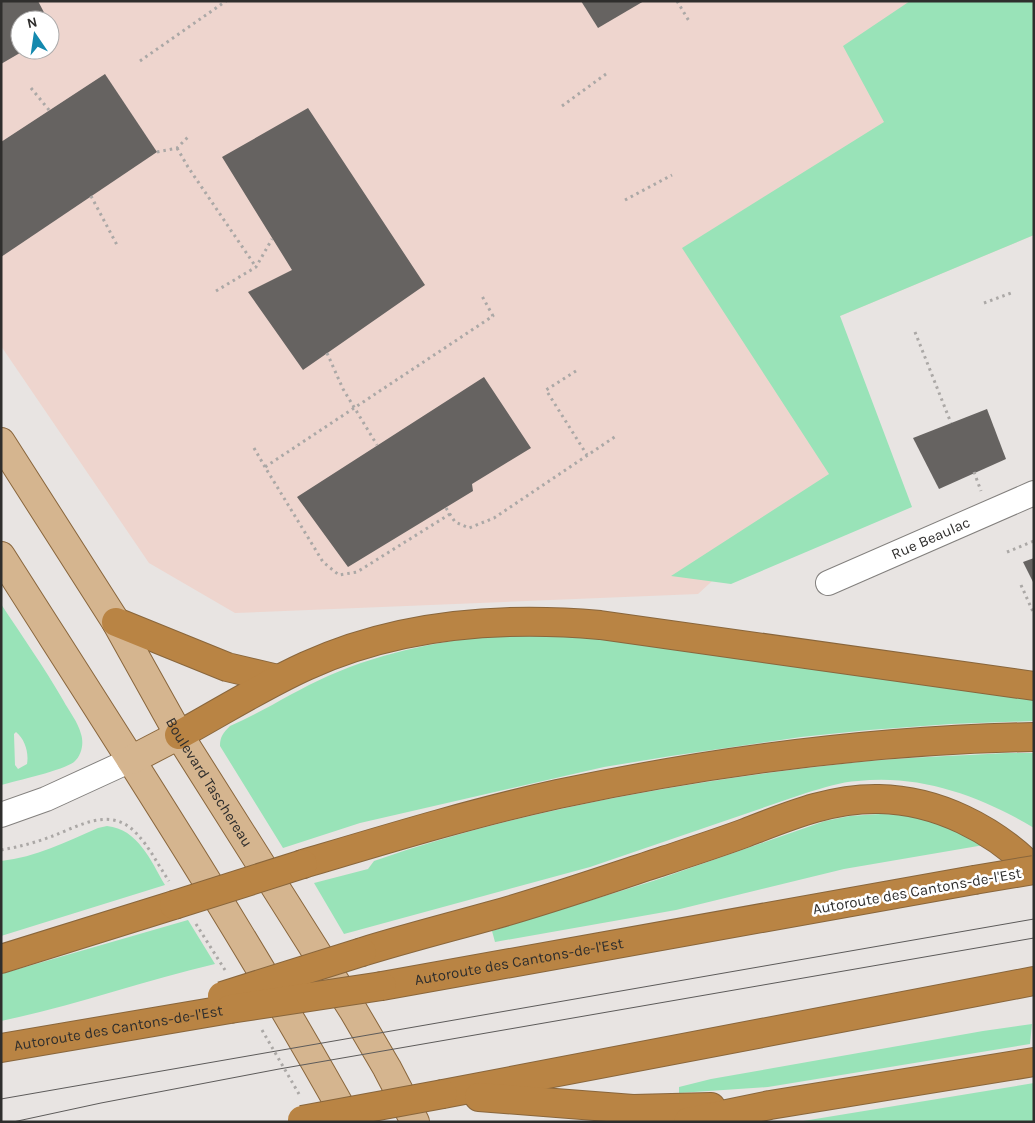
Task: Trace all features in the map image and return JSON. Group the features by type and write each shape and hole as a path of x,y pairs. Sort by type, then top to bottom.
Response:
{"highway":[{"path":"179,735 278,679 348,650 423,630 476,623 537,621 592,624 1034,686"},
{"path":"116,622 227,667 278,679"},
{"path":"1,958 303,864 488,811 558,794 737,762 928,741 1034,736"},
{"path":"226,1003 362,952 566,893 708,846 810,808 845,801 863,799 900,800 931,807 962,819 982,830 1034,870"},
{"name":"Autoroute des Cantons-de-l'Est","path":"1,1048 128,1025 226,1003 382,986 1034,870"},
{"path":"298,1121 1027,982"},
{"path":"688,1122 770,1105 1031,1062"},
{"path":"444,1094 633,1110 770,1105"}],"main road":[{"name":"Boulevard Taschereau","path":"1,442 116,622 179,735 352,1010 387,1068 416,1122"},
{"path":"1,556 180,837 293,1024 349,1122"},
{"path":"131,760 179,735"}],"street":[{"name":"Rue Beaulac","path":"828,583 1034,493"},
{"path":"1,815 46,799 131,760"}],"path":[{"path":"140,61 226,1"},
{"path":"677,1 689,20"},
{"path":"562,106 606,74"},
{"path":"31,88 49,110"},
{"path":"157,152 177,148 188,137"},
{"path":"177,148 256,267"},
{"path":"625,200 672,174"},
{"path":"92,196 117,245"},
{"path":"216,291 256,267 272,238"},
{"path":"984,303 1011,293"},
{"path":"265,467 493,316 482,296"},
{"path":"916,332 950,423"},
{"path":"327,353 342,389 377,445"},
{"path":"576,371 546,390 587,455"},
{"path":"446,508 456,522 469,528 494,518 616,436"},
{"path":"254,448 323,562 339,575 357,572 450,514"},
{"path":"1007,552 1034,541"},
{"path":"1021,585 1034,614"},
{"path":"1,850 34,843 89,821 108,819 128,826 143,842"}],"shaded area":[{"path":"1,1 1034,1 1034,235 840,316 829,474 698,594 235,613 149,563 1,346"}],"green space":[{"path":"910,1 1034,1 1034,235 840,316 912,507 731,584 671,576 829,474 682,248 884,122 843,46"},
{"path":"1,604 73,717 80,730 82,749 79,756 69,765 1,785","holes":["16,732 22,738 27,751 27,764 18,769 15,765 14,734"]},
{"path":"536,633 615,640 1034,699 1034,721 951,724 801,737 604,767 360,823 283,848 220,746 222,735 230,726 315,682 378,657 456,640"},
{"path":"1034,753 1034,828 993,806 971,797 927,784 881,780 858,781 838,784 806,793 590,867 344,934 314,883 368,869 374,861 432,842 552,811 614,798 737,777 798,769 859,762"},
{"path":"880,814 912,815 935,822 984,845 844,869 676,910 495,942 492,931 653,881 825,821 850,816"},
{"path":"107,826 118,828 135,840 149,857 165,885 1,936 1,861 39,852"},
{"path":"188,920 215,964 1,1021 1,974"},
{"path":"1032,1024 1030,1044 768,1087 679,1093 679,1087 711,1079"},
{"path":"1034,1083 1034,1122 797,1122"}],"building":[{"path":"1,1 38,1 43,10 10,10 10,59 1,64"},
{"path":"581,1 644,1 598,28"},
{"path":"105,74 157,152 1,257 1,142"},
{"path":"308,108 425,285 303,370 248,292 292,270 222,157"},
{"path":"484,377 531,448 472,484 473,491 348,567 297,497"},
{"path":"987,409 1006,459 939,489 913,438"},
{"path":"1034,558 1034,584 1023,562"}],"tram line":[{"path":"1,1099 1034,919"},
{"path":"13,1122 279,1069 1034,938"}]}
